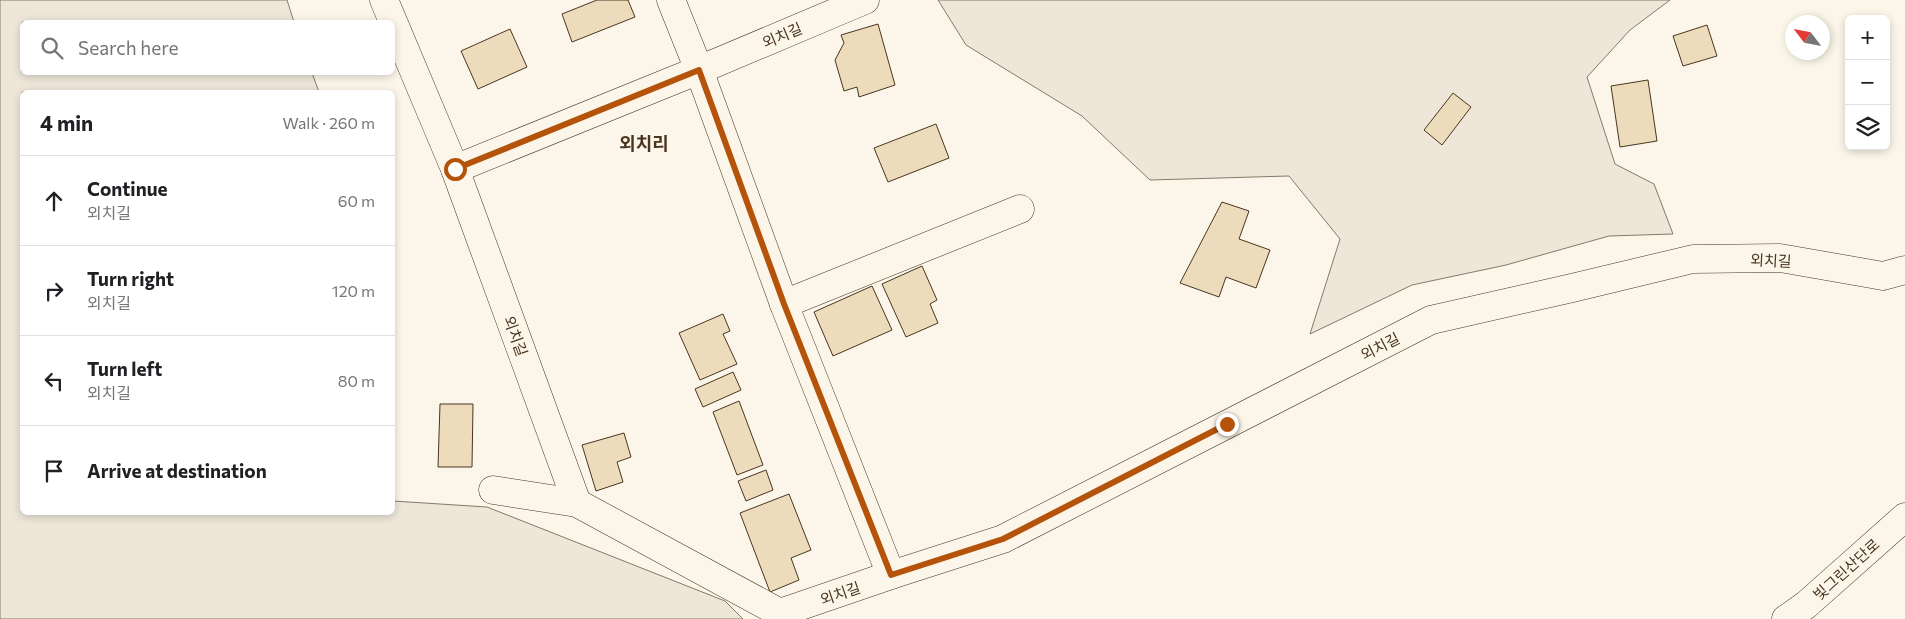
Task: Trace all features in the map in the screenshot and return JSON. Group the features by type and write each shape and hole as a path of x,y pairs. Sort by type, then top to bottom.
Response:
{"street":[{"name":"외치길","path":"384,0 392,20"},
{"path":"671,0 699,70 784,304 891,575"},
{"name":"외치길","path":"455,169 699,70 864,0"},
{"name":"외치길","path":"395,26 455,169 577,503"},
{"path":"784,304 1020,209"},
{"name":"외치길","path":"493,490 577,503 780,613 1003,539 1431,320 1693,258 1780,258 1883,276 1905,270"},
{"name":"빛그린산단로","path":"1786,619 1806,605 1905,517"}],"shaded area":[{"path":"0,0 287,0 293,20 20,20 20,75 313,75 318,90 20,90 20,515 395,515 395,501 487,507 725,601 743,619 0,619"},
{"path":"938,0 1670,0 1630,30 1587,77 1615,164 1654,184 1673,234 1609,236 1506,265 1412,285 1310,334 1340,239 1289,176 1150,180 1082,116 966,45"}],"building":[{"path":"597,0 628,0 635,17 572,42 562,14"},
{"path":"878,24 895,85 859,97 857,87 844,91 835,60 844,43 841,35"},
{"path":"1707,25 1717,56 1683,66 1673,36"},
{"path":"510,29 527,67 478,89 461,51"},
{"path":"1648,80 1657,141 1620,147 1611,86"},
{"path":"1453,93 1471,107 1442,145 1424,130"},
{"path":"936,124 949,158 888,182 874,148"},
{"path":"1222,202 1249,211 1239,239 1270,250 1256,288 1226,277 1219,297 1180,283"},
{"path":"922,266 937,300 930,304 938,323 906,337 882,284"},
{"path":"872,286 892,330 833,356 814,312"},
{"path":"723,314 730,331 723,334 737,364 700,380 679,333"},
{"path":"733,372 741,390 703,407 695,389"},
{"path":"739,401 763,465 737,475 713,412"},
{"path":"440,404 473,404 472,467 438,467"},
{"path":"624,433 631,457 617,462 623,482 596,491 582,445"},
{"path":"766,470 773,490 746,501 738,481"},
{"path":"789,494 811,550 791,558 799,580 770,592 740,513"}],"district":[{"name":"외치리","path":"644,143"}],"route":[{"path":"455,169 699,70 784,304 891,575 1003,539 1227,424"}]}
